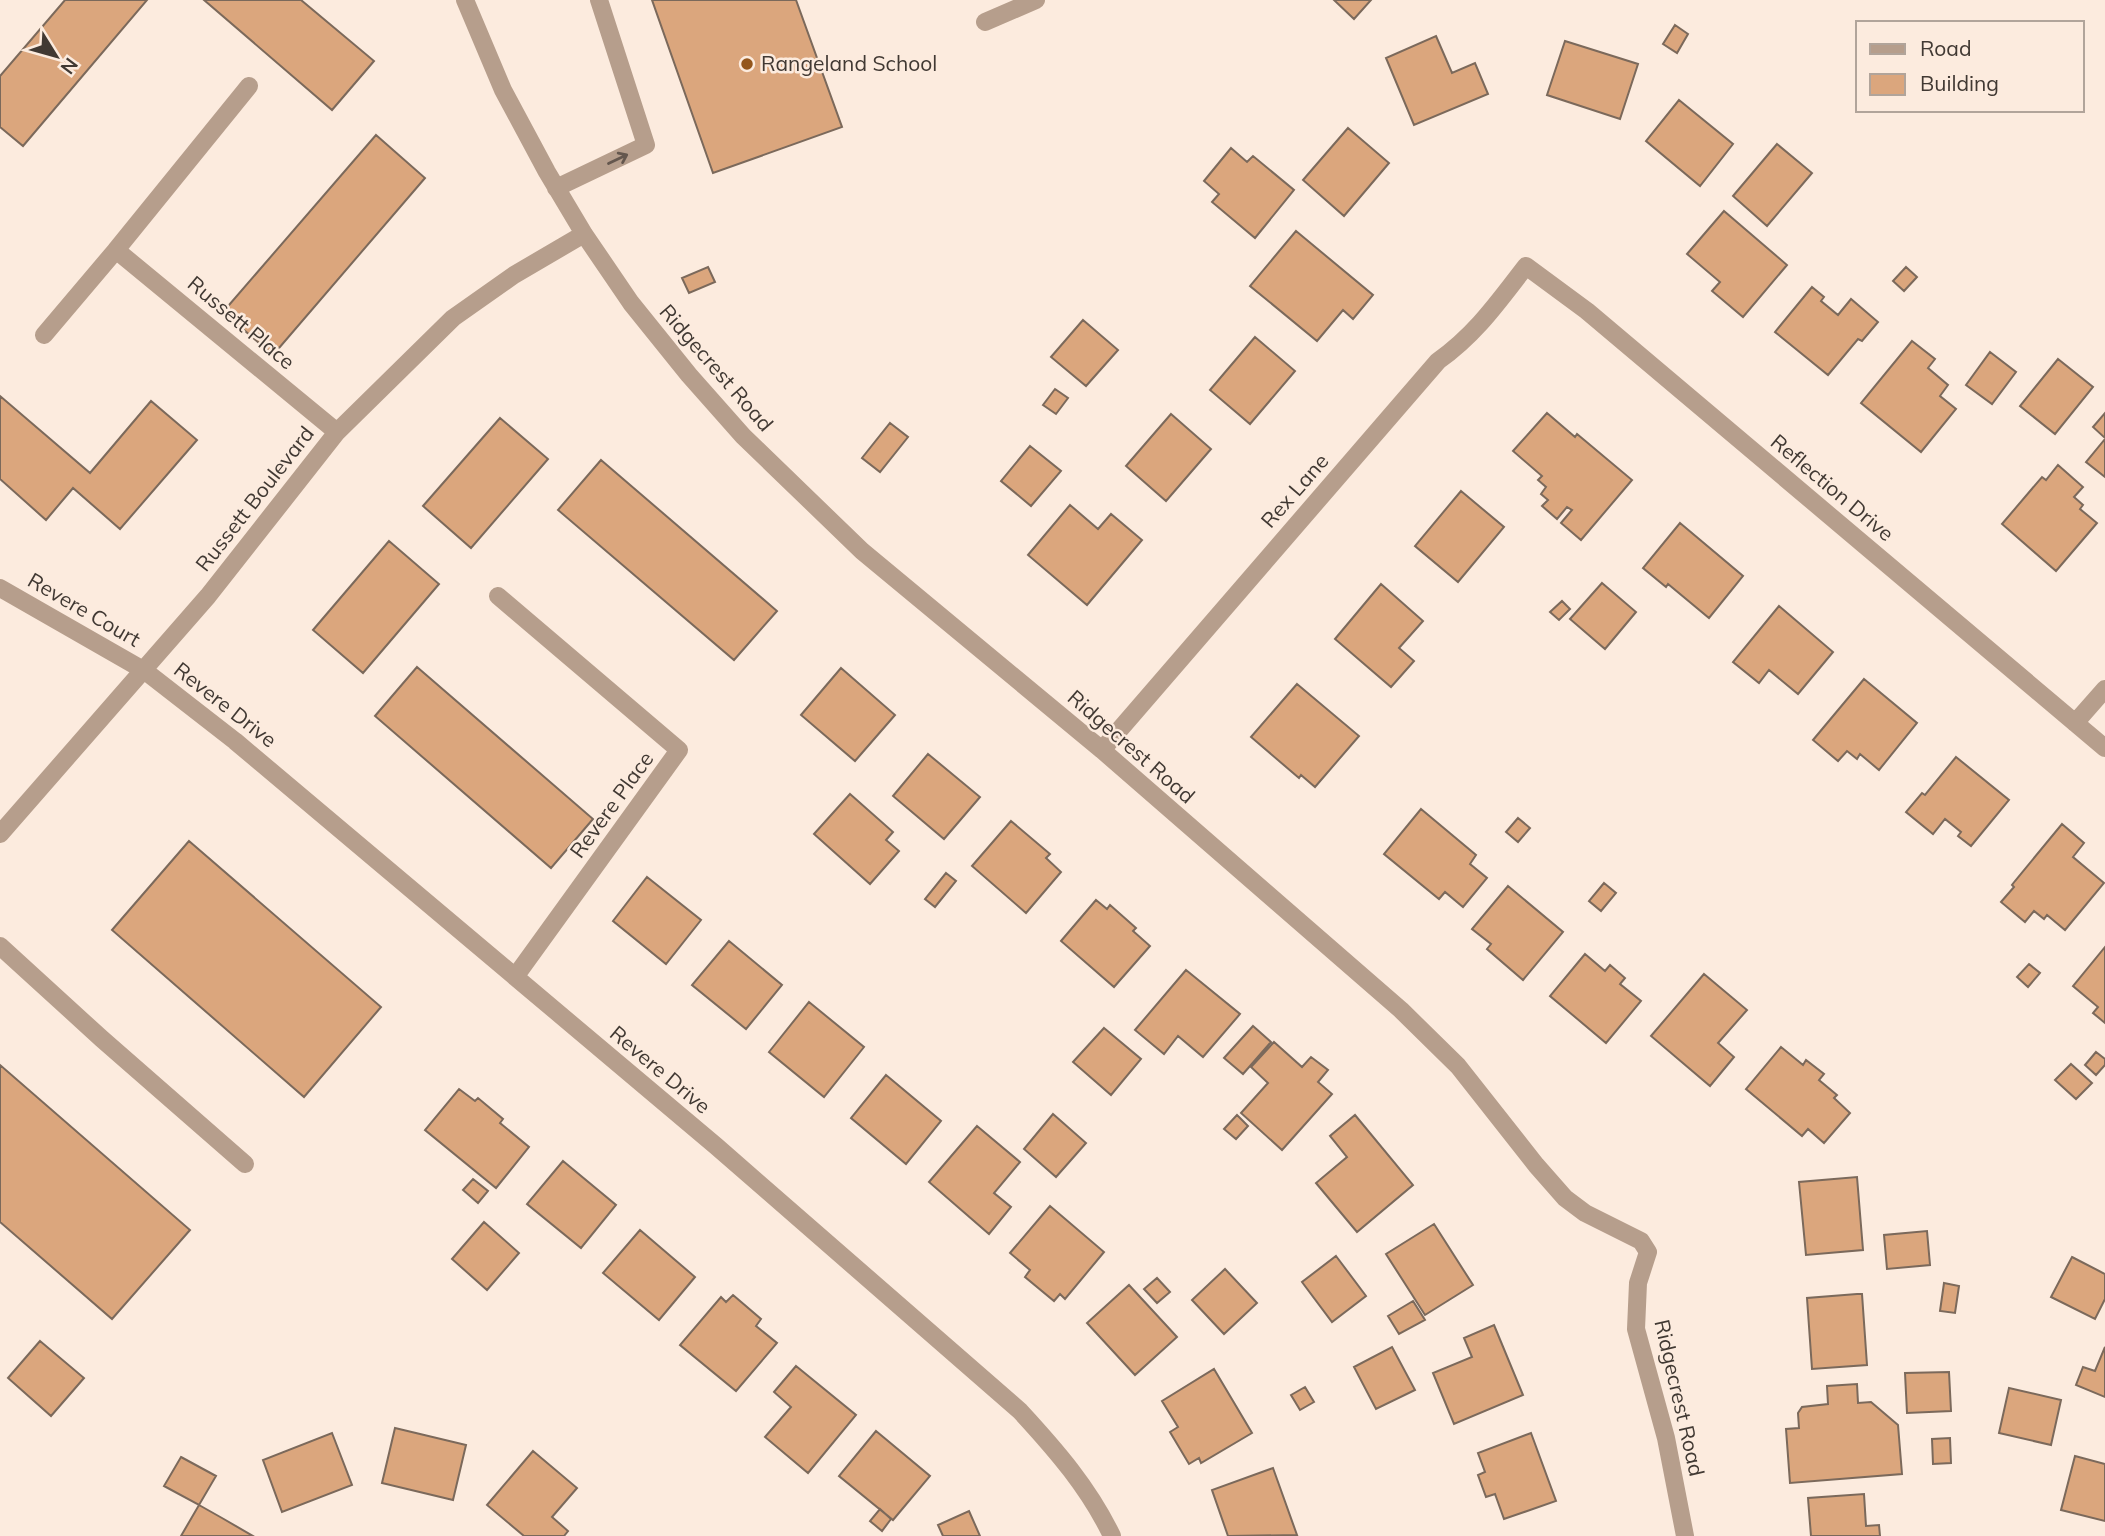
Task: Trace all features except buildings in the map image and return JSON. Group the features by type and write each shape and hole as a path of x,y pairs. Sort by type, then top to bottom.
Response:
{"street":[{"name":"Ridgecrest Road","path":"465,0 503,90 584,234 631,303 743,436 862,551 1102,750 1410,1019 1458,1066 1565,1198 1585,1213 1641,1241 1648,1252 1638,1283 1636,1329 1666,1438 1685,1536"},
{"path":"556,188 646,145 599,0"},
{"path":"985,22 1036,0"},
{"path":"44,335 249,86"},
{"name":"Russett Boulevard","path":"0,834 208,596 337,432 453,318 514,275 584,234"},
{"name":"Russett Place","path":"116,250 337,432"},
{"name":"Rex Lane","path":"1102,750 1438,361 1478,328 1526,266"},
{"name":"Reflection Drive","path":"1526,266 1587,311 2105,748"},
{"name":"Revere Court","path":"0,588 145,671"},
{"name":"Revere Place","path":"498,596 679,750 515,977"},
{"name":"Revere Drive","path":"145,671 235,741 716,1146 1020,1411 1065,1459 1099,1508 1112,1536"},
{"path":"2075,723 2105,689"},
{"path":"0,946 102,1040 245,1164"}],"place":[{"name":"Rangeland School","path":"747,64"}]}
